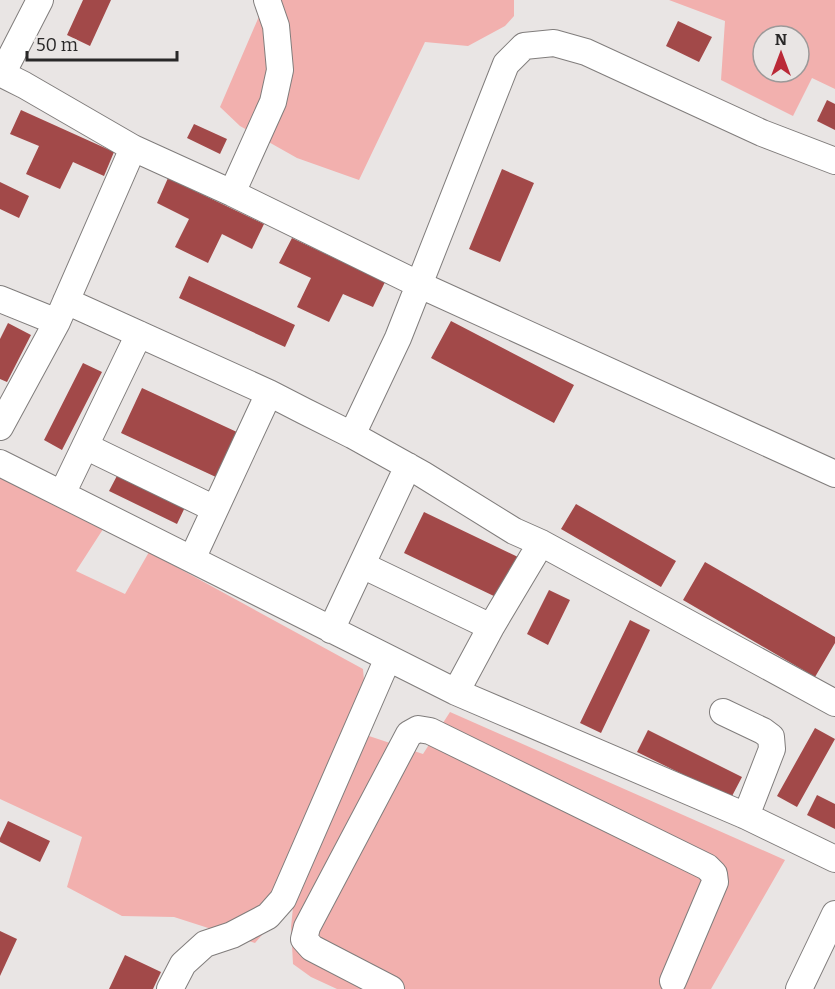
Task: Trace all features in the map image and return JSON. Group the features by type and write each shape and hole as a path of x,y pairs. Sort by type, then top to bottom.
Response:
{"lane":[{"path":"40,0 1,73 132,148 232,193 420,285 835,474"},
{"path":"232,193 273,102 280,70 276,26 267,0"},
{"path":"352,435 398,339 506,64 524,46 554,43 586,52 762,134 835,161"},
{"path":"0,427 62,311 132,148"},
{"path":"0,299 62,311 139,334 269,393 408,466 514,531 542,543 835,703"},
{"path":"62,494 139,334"},
{"path":"192,559 269,393"},
{"path":"85,446 215,509"},
{"path":"0,463 456,692 746,816 835,859"},
{"path":"331,630 408,466"},
{"path":"456,692 491,627 542,543"},
{"path":"362,565 491,627"},
{"path":"170,989 183,964 205,944 232,935 268,916 283,899 388,658"},
{"path":"723,712 771,737 772,749 746,816"},
{"path":"391,989 312,948 304,939 307,927 409,734 418,729 430,731 707,867 714,874 715,882 673,981"},
{"path":"799,989 835,914"}],"shaded area":[{"path":"266,0 514,0 514,16 505,26 468,46 425,42 359,180 297,158 240,126 220,107"},
{"path":"669,0 835,0 835,89 812,78 811,80 811,24 751,24 751,84 809,84 793,116 721,80 725,21"},
{"path":"0,473 107,523 76,571 125,594 149,552 363,669 369,736 423,754 450,712 785,860 711,989 337,989 311,977 293,964 291,927 294,898 255,943 174,917 122,916 67,887 82,837 0,799"}],"building":[{"path":"83,0 111,0 90,46 67,35"},
{"path":"678,21 712,37 699,62 666,46"},
{"path":"827,100 835,104 835,130 817,121"},
{"path":"21,110 114,152 104,176 73,162 60,189 26,174 39,146 10,134"},
{"path":"194,124 227,139 220,154 187,138"},
{"path":"502,169 534,183 500,262 469,249"},
{"path":"168,178 264,224 252,249 222,234 208,263 175,247 189,219 157,203"},
{"path":"0,182 29,196 19,218 0,209"},
{"path":"292,238 385,282 373,307 343,294 329,322 297,307 311,278 279,263"},
{"path":"189,276 295,325 285,347 179,298"},
{"path":"451,321 574,385 554,423 431,358"},
{"path":"8,323 31,335 7,382 0,379 0,339"},
{"path":"83,363 102,372 62,450 44,440"},
{"path":"142,388 239,433 218,478 121,433"},
{"path":"120,470 187,503 177,524 109,491"},
{"path":"576,504 676,561 661,587 561,529"},
{"path":"424,512 518,557 498,598 404,553"},
{"path":"705,562 835,637 835,643 815,677 683,600"},
{"path":"549,590 570,600 548,645 527,634"},
{"path":"630,620 650,630 601,733 580,723"},
{"path":"815,728 835,739 797,807 777,796"},
{"path":"648,730 742,777 731,798 637,752"},
{"path":"817,795 835,804 835,829 807,815"},
{"path":"8,821 50,841 40,862 0,842"},
{"path":"0,931 17,939 0,976"},
{"path":"125,955 161,972 153,989 109,989"}]}
